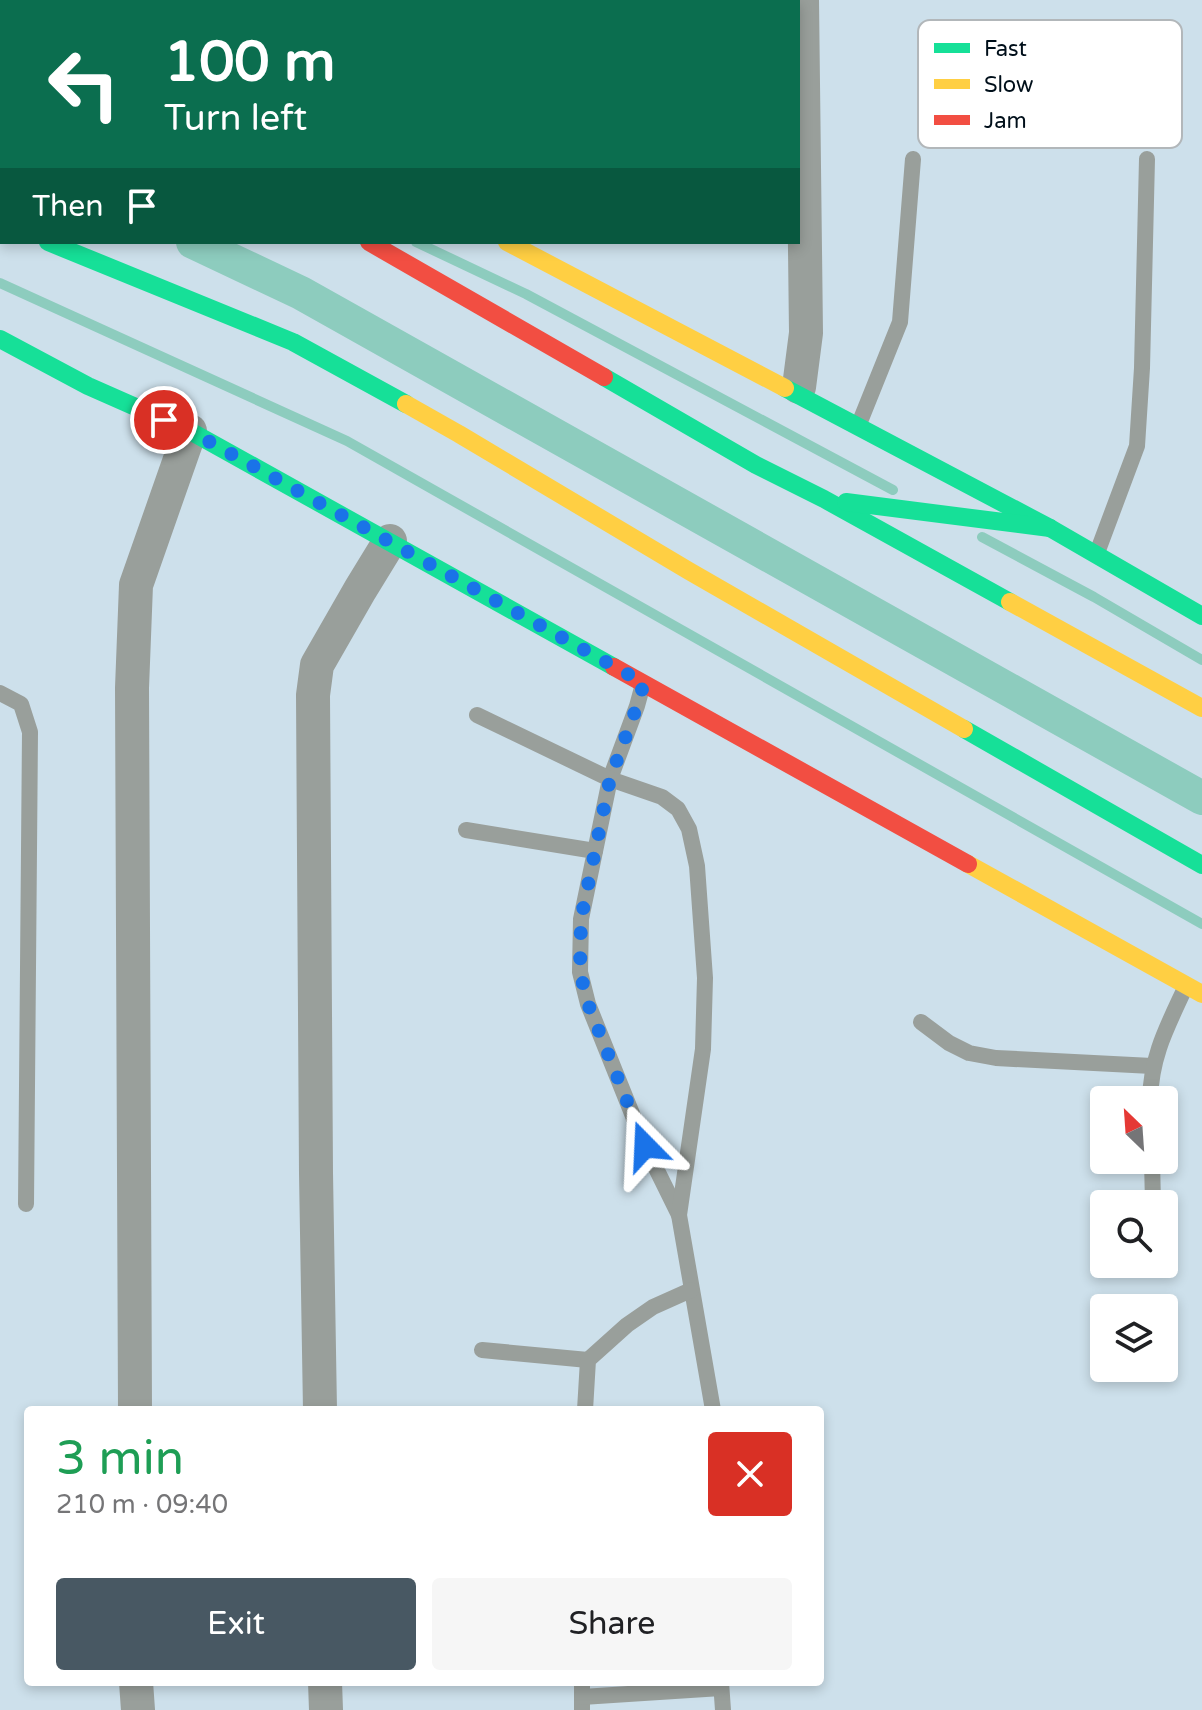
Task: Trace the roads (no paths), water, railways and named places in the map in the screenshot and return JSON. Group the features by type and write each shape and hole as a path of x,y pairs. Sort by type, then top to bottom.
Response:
{"main road":[{"path":"53,244 293,342 459,434 689,571 1202,865"},
{"path":"372,244 756,465 824,499 1202,708"},
{"path":"511,244 1050,528 1202,616"},
{"path":"0,339 88,386 190,431 1194,990"},
{"path":"824,499 1050,528"}],"street":[{"path":"799,387 806,333 802,0"},
{"path":"135,1406 132,688 136,585 190,431"},
{"path":"320,1406 313,695 317,665 390,541"},
{"path":"136,1686 138,1710"},
{"path":"325,1686 326,1710"}],"lane":[{"path":"859,426 900,322 913,159"},
{"path":"1096,555 1137,446 1147,159"},
{"path":"644,683 610,779 581,919 580,972 588,1004 645,1146 679,1215 712,1406"},
{"path":"0,693 21,704 30,732 26,1204"},
{"path":"477,715 610,779 662,797 678,809 689,829 697,866 705,978 703,1049 679,1215"},
{"path":"466,830 595,851"},
{"path":"1151,1086 1152,1066 1166,1028 1194,990"},
{"path":"921,1022 949,1043 983,1056 1152,1066"},
{"path":"585,1406 588,1360 627,1325 653,1307 691,1290"},
{"path":"482,1350 588,1360"},
{"path":"582,1696 708,1686"},
{"path":"721,1686 723,1710"}],"waterway":[{"path":"197,244 301,293 1202,798"},
{"path":"420,244 526,294 893,490"},
{"path":"0,283 347,441 1202,924"},
{"path":"982,537 1202,660"}]}
